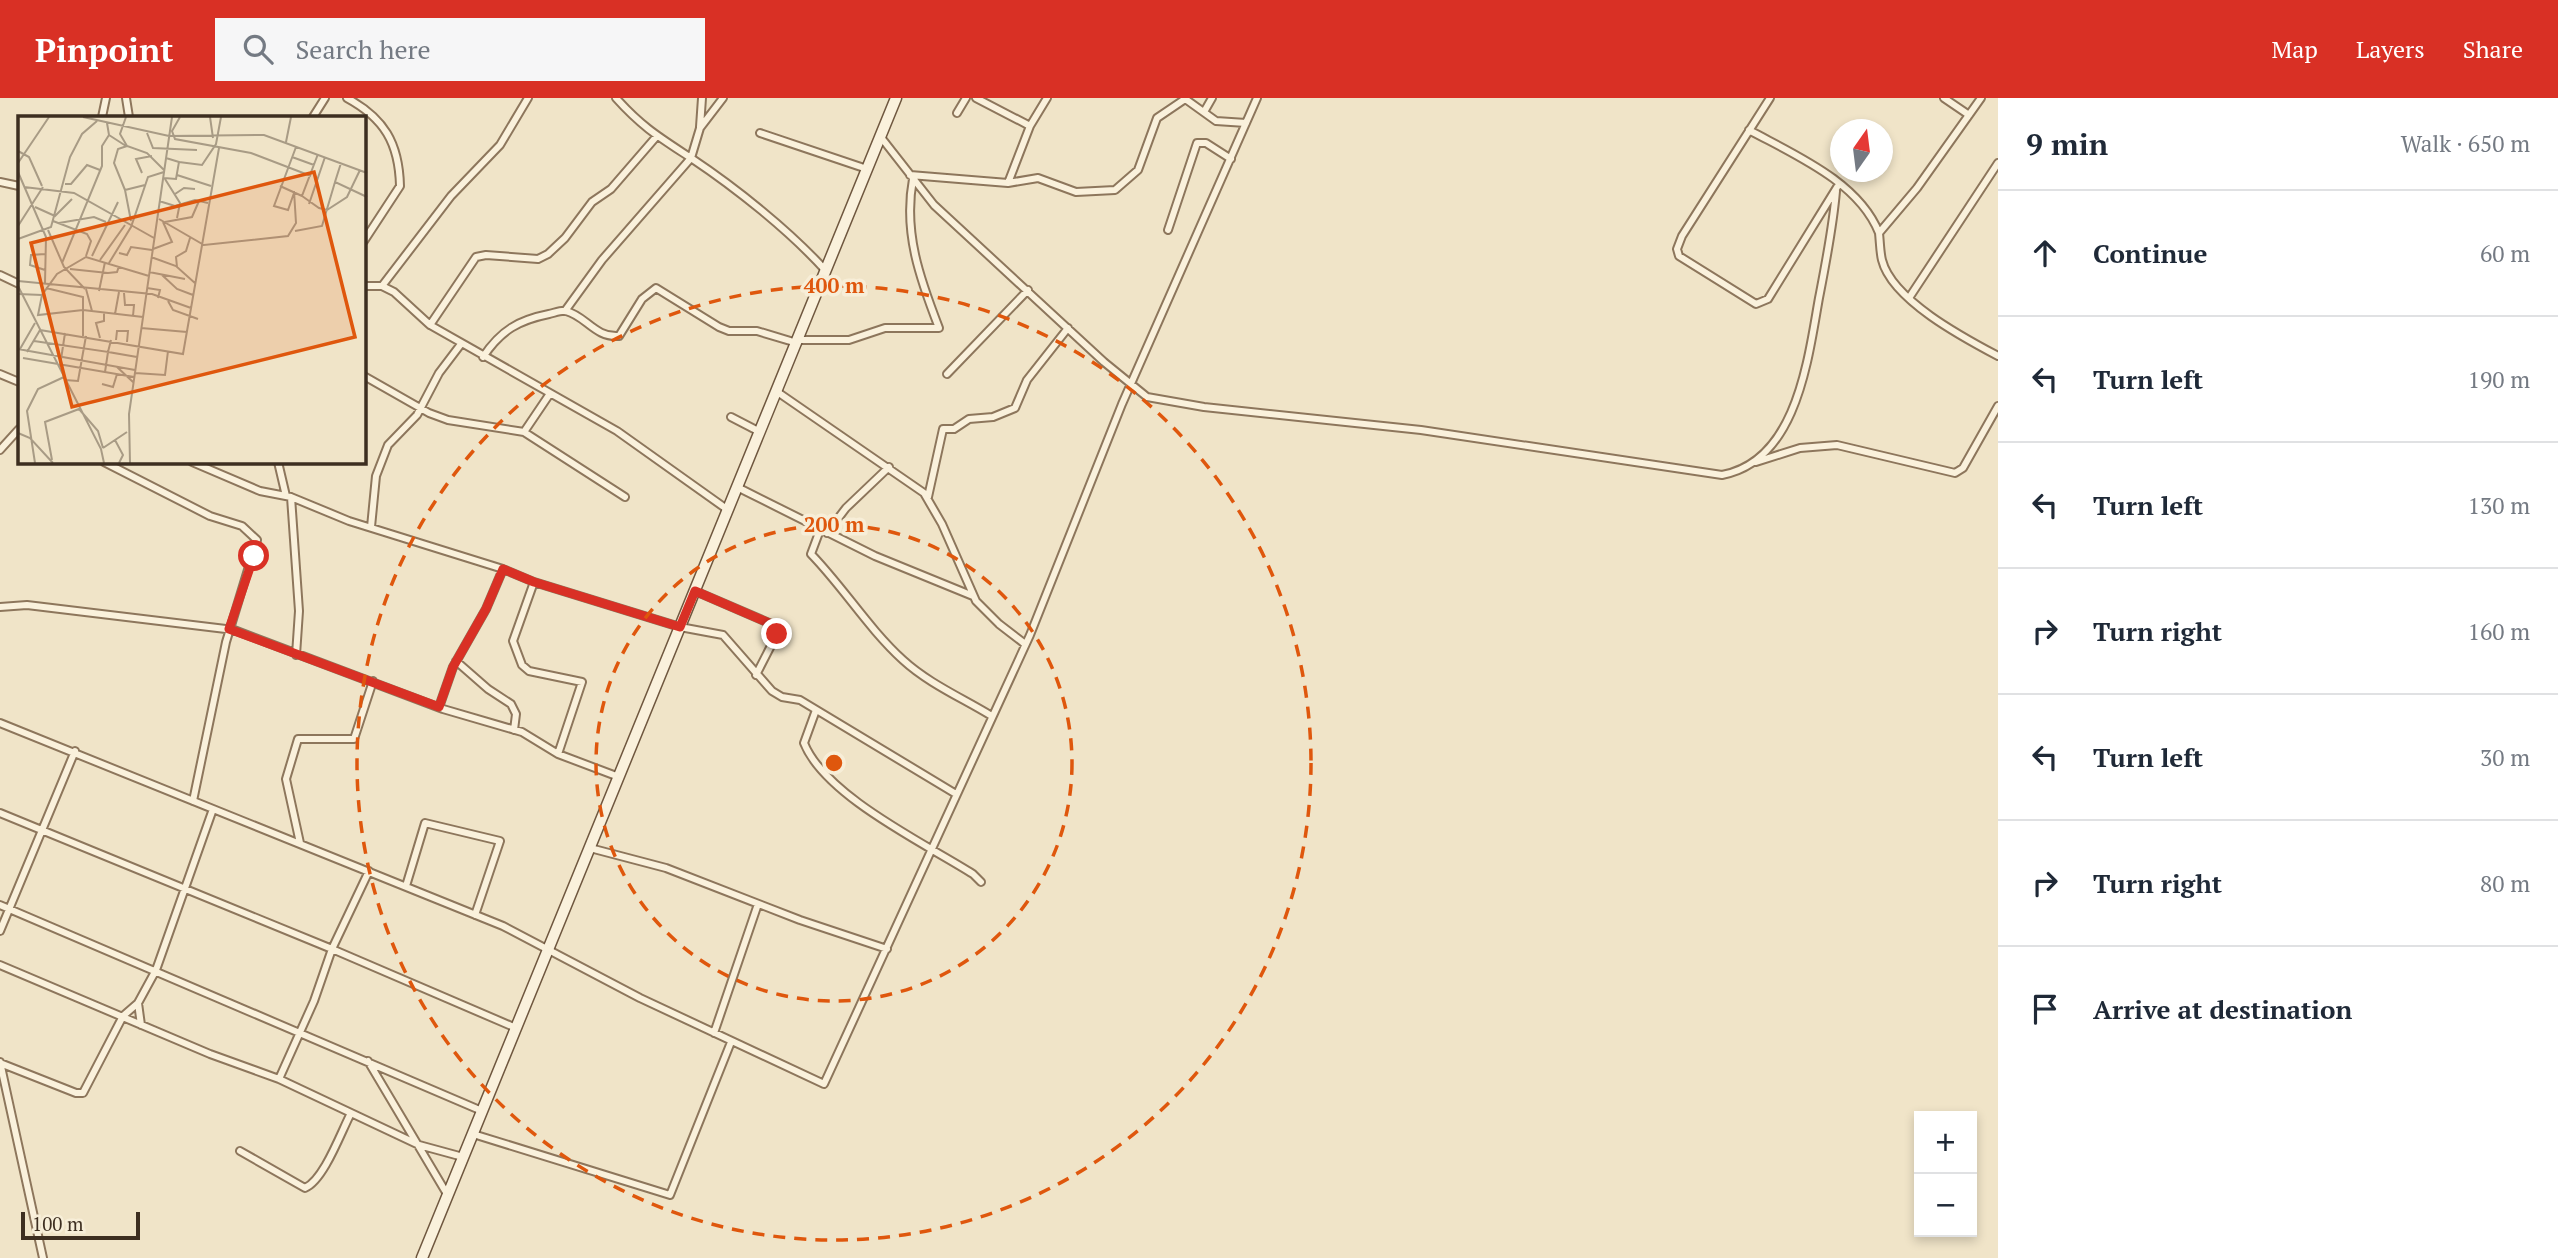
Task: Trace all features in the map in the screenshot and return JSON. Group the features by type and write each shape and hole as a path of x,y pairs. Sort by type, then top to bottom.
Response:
{"main road":[{"path":"422,1258 896,98"}],"street":[{"path":"102,116 106,98"},
{"path":"126,98 129,116"},
{"path":"314,116 325,98"},
{"path":"347,98 383,123 400,175 400,186 366,238"},
{"path":"382,286 451,196 500,145 528,98"},
{"path":"617,98 656,137 691,158 805,248 826,271"},
{"path":"484,357 499,336 513,324 565,311 602,260 691,158 700,128 702,98"},
{"path":"700,128 723,98"},
{"path":"957,113 966,98"},
{"path":"976,98 1030,126"},
{"path":"1007,183 1030,126 1047,98"},
{"path":"911,177 1007,183 1038,178 1076,192 1120,188 1138,170 1157,118 1184,98 1216,121 1246,123"},
{"path":"1204,112 1212,98"},
{"path":"1770,98 1682,236 1677,249 1679,256 1756,304 1762,303 1768,299 1839,184"},
{"path":"1944,98 1969,115"},
{"path":"1879,233 1917,188 1981,98"},
{"path":"0,723 75,751 475,915 731,1042 824,1084 933,850 990,715 1025,644 1130,384 1231,159 1254,99"},
{"path":"1749,130 1839,184 1863,203 1879,233 1882,262 1894,283 1909,298 1998,356"},
{"path":"760,133 867,169"},
{"path":"880,136 934,205 1147,397 1204,407 1421,430 1718,475 1800,448 1837,445 1955,472 1963,468 1998,406"},
{"path":"430,325 476,257 486,255 538,259 548,254 565,239 592,202 611,189 656,137"},
{"path":"1168,230 1197,143 1206,143 1231,159"},
{"path":"1909,298 1998,163"},
{"path":"565,311 608,337 619,336 642,299 658,288 679,305 719,327 744,332 757,331 797,341 849,340 885,328 939,328 913,255 909,201 911,177"},
{"path":"0,182 18,186"},
{"path":"1755,463 1781,431 1806,369 1832,229 1836,191"},
{"path":"0,275 18,284"},
{"path":"366,286 382,286 402,298 430,325 549,395 617,431 728,510"},
{"path":"947,374 1028,290"},
{"path":"928,497 943,429 954,429 969,419 993,417 1015,408 1027,380 1068,328"},
{"path":"371,527 376,476 388,445 422,408 439,373 461,344"},
{"path":"0,374 18,382"},
{"path":"366,377 422,408 462,424 524,432 625,497"},
{"path":"776,391 889,467 928,497 973,596 999,624 1025,644"},
{"path":"524,432 549,395"},
{"path":"731,417 760,432"},
{"path":"0,450 18,430"},
{"path":"108,464 254,534 256,547 229,629 193,801"},
{"path":"197,464 260,491 289,496 349,521 503,569 534,582 680,627 727,637 756,674 782,697 800,700 956,794"},
{"path":"279,464 289,496 299,611 296,655"},
{"path":"889,467 824,531 811,554 830,572 890,648 920,673 990,715"},
{"path":"737,487 824,531 973,596"},
{"path":"439,707 456,661 486,609 503,569"},
{"path":"534,582 513,641 522,665 528,670 582,682 558,754"},
{"path":"695,591 776,626 777,634 756,674"},
{"path":"0,607 27,605 229,629 439,707 514,730 542,741 558,754 619,777"},
{"path":"456,661 511,704 516,714 514,730"},
{"path":"300,843 286,779 298,739 354,739 373,681"},
{"path":"816,710 804,740 810,755 838,785 875,814 981,882"},
{"path":"0,931 75,751"},
{"path":"0,1062 80,1094 123,1016 138,1003 156,970 213,809"},
{"path":"0,813 516,1028"},
{"path":"406,886 427,822 500,841 475,915"},
{"path":"590,848 666,868 758,904 887,949"},
{"path":"279,1079 301,1032 331,949 369,871"},
{"path":"714,1033 758,904"},
{"path":"0,905 482,1111"},
{"path":"0,965 141,1025 279,1079 419,1144 463,1157"},
{"path":"138,1003 141,1025"},
{"path":"473,1134 582,1170 670,1195 731,1042"},
{"path":"368,1061 447,1194"},
{"path":"0,1062 43,1258"},
{"path":"240,1151 305,1188 312,1185 320,1174 351,1113"}],"route":[{"path":"254,556 229,629 246,633 320,664 382,683 439,707 453,667 486,609 503,569 560,591 602,601 680,627 695,591 776,626 777,634"}]}
